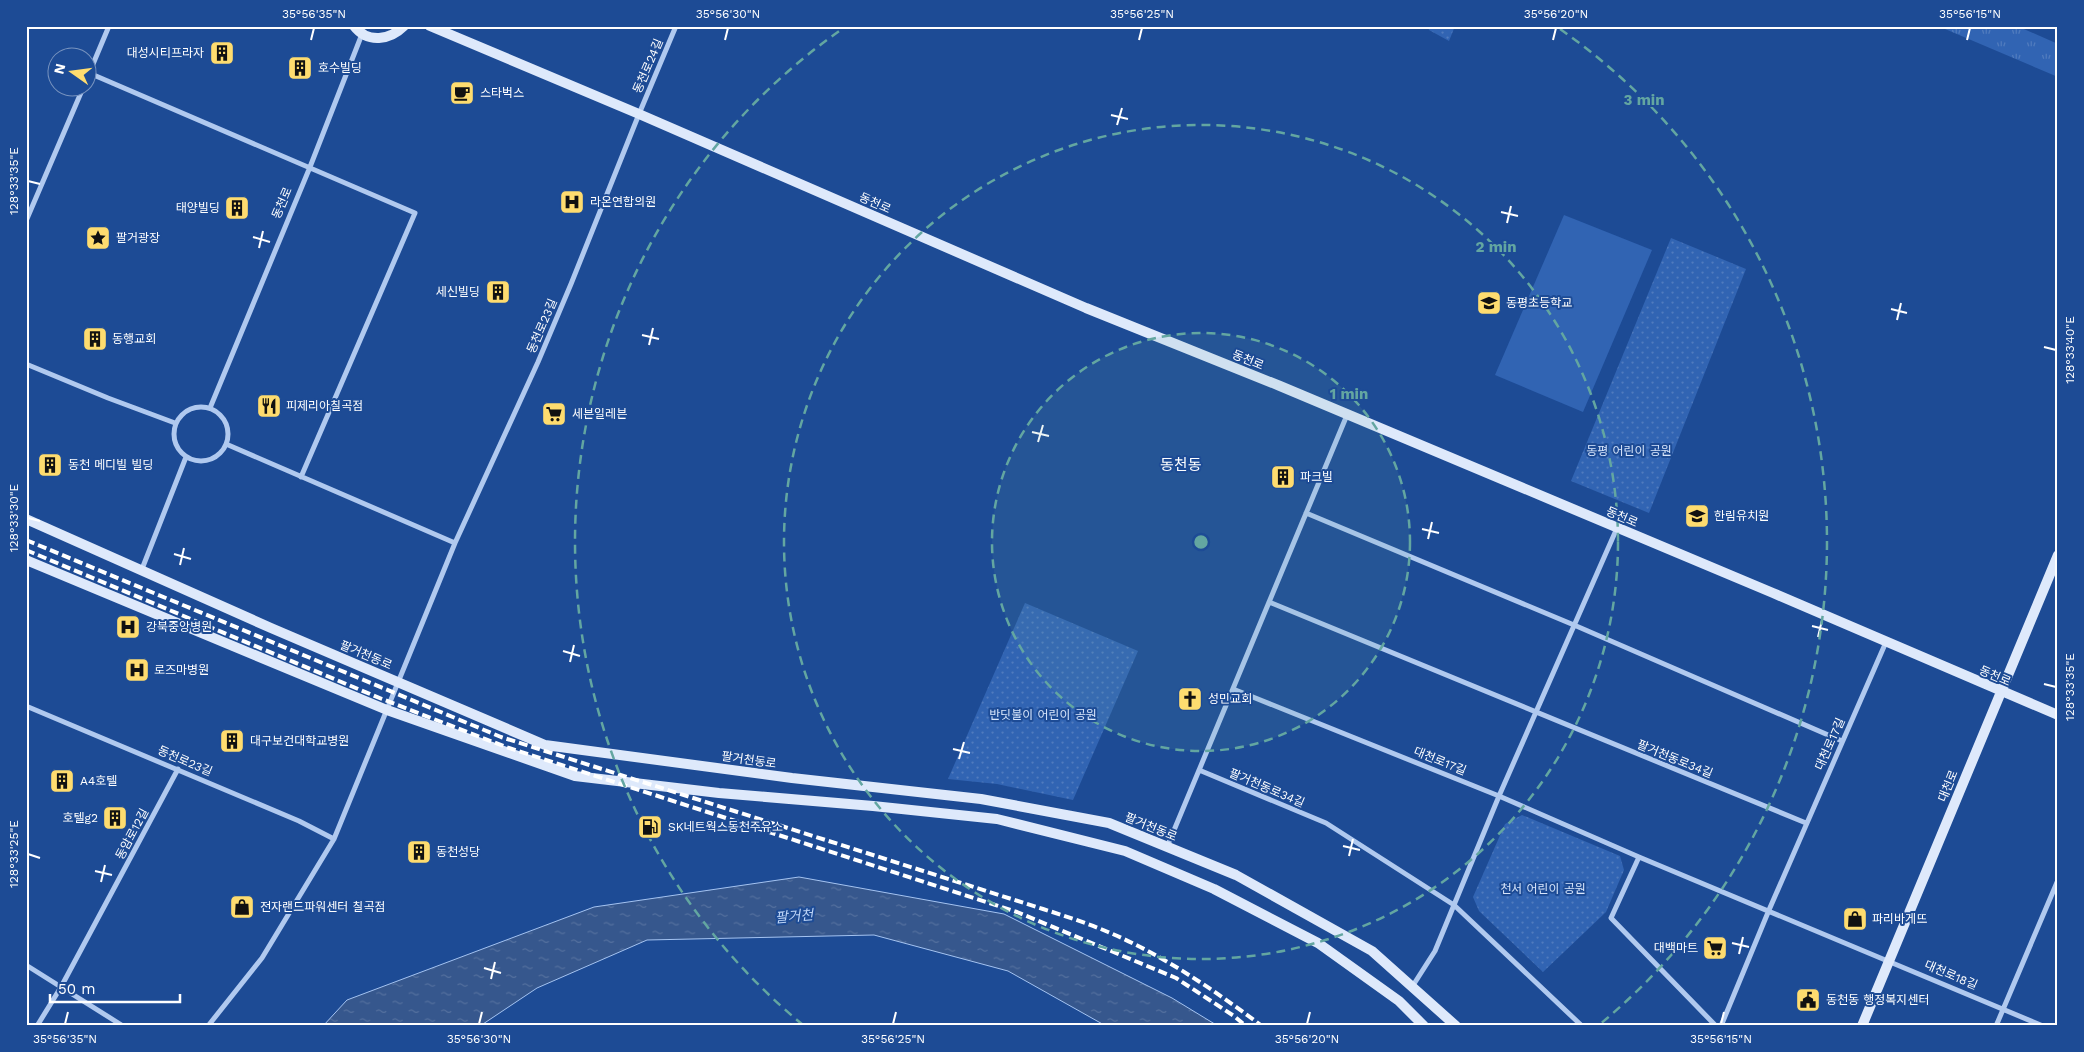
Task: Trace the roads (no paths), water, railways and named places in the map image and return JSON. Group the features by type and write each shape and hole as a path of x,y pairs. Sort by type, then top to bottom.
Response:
{"main road":[{"path":"354,26 362,34 376,39 387,38 396,34 404,26"},
{"name":"동천로","path":"430,26 639,114 1086,308 1617,528 2058,715"},
{"name":"팔거천동로","path":"26,520 142,569 270,628 545,745 792,778 981,799 1109,823 1236,875 1372,951 1456,1026"},
{"name":"대천로","path":"1862,1026 2058,555"},
{"path":"26,560 387,710 576,776 719,793 866,805 998,819 1125,851 1214,889 1318,943 1399,1001 1424,1026"}],"street":[{"path":"98,52 109,26"},
{"name":"동천로24길","path":"639,114 676,26"},
{"name":"동천로","path":"210,408 310,167 362,34"},
{"path":"98,79 310,167 415,213 301,477"},
{"path":"26,221 79,98"},
{"name":"동천로23길","path":"208,1026 262,958 334,839 455,543 556,319 639,114"},
{"path":"26,364 175,423"},
{"path":"196,406 210,408 224,418 228,436 226,444 222,451 209,460 193,460 180,452 173,438 175,423 178,417 190,408 196,406"},
{"path":"1167,847 1347,415"},
{"path":"226,444 455,543"},
{"path":"142,569 186,457"},
{"path":"1306,514 1842,741"},
{"path":"1412,987 1435,951 1499,796 1617,528"},
{"name":"팔거천동로34길","path":"1270,602 1806,823"},
{"name":"대천로17길","path":"1720,1026 1806,823 1886,642"},
{"name":"대천로17길","path":"1233,689 1499,796 1639,857 1890,961"},
{"name":"동천로23길","path":"26,706 300,821 334,839"},
{"name":"동암로12길","path":"37,1026 61,987 178,769"},
{"name":"팔거천동로34길","path":"1199,770 1326,823 1454,905 1582,1026"},
{"path":"1639,857 1612,918 1716,1026"},
{"path":"1996,1026 2058,880"},
{"name":"대천로18길","path":"1890,961 2043,1026"},
{"path":"26,965 124,1026"}],"water":[{"name":"팔거천","path":"799,877 1004,914 1172,998 1218,1026 1106,1026 1008,971 874,935 647,940 537,988 480,1026 323,1026 347,1000 594,907"}],"railway":[{"path":"26,540 501,737 1100,929 1149,951 1168,962 1262,1026"},
{"path":"26,550 382,699 506,747 1017,912 1176,978 1246,1026"}],"place":[{"name":"대성시티프라자","path":"222,53"},
{"name":"호수빌딩","path":"300,68"},
{"name":"스타벅스","path":"462,93"},
{"name":"라온연합의원","path":"572,202"},
{"name":"태양빌딩","path":"237,208"},
{"name":"팔거광장","path":"98,238"},
{"name":"세신빌딩","path":"498,292"},
{"name":"동평초등학교","path":"1489,303"},
{"name":"동행교회","path":"95,339"},
{"name":"피제리아칠곡점","path":"269,406"},
{"name":"세븐일레븐","path":"554,414"},
{"name":"동천 메디빌 빌딩","path":"50,465"},
{"name":"파크빌","path":"1283,477"},
{"name":"한림유치원","path":"1697,516"},
{"name":"강북중앙병원","path":"128,627"},
{"name":"로즈마병원","path":"137,670"},
{"name":"성민교회","path":"1190,699"},
{"name":"대구보건대학교병원","path":"232,741"},
{"name":"A4호텔","path":"62,781"},
{"name":"호텔g2","path":"115,818"},
{"name":"SK네트웍스동천주유소","path":"650,827"},
{"name":"동천성당","path":"419,852"},
{"name":"전자랜드파워센터 칠곡점","path":"242,907"},
{"name":"파리바게뜨","path":"1855,919"},
{"name":"대백마트","path":"1715,948"},
{"name":"동천동 행정복지센터","path":"1808,1000"}],"district":[{"name":"동천동","path":"1181,465"}],"park label":[{"name":"동평 어린이 공원","path":"1629,451"},
{"name":"반딧불이 어린이 공원","path":"1043,715"},
{"name":"천서 어린이 공원","path":"1543,889"}]}
